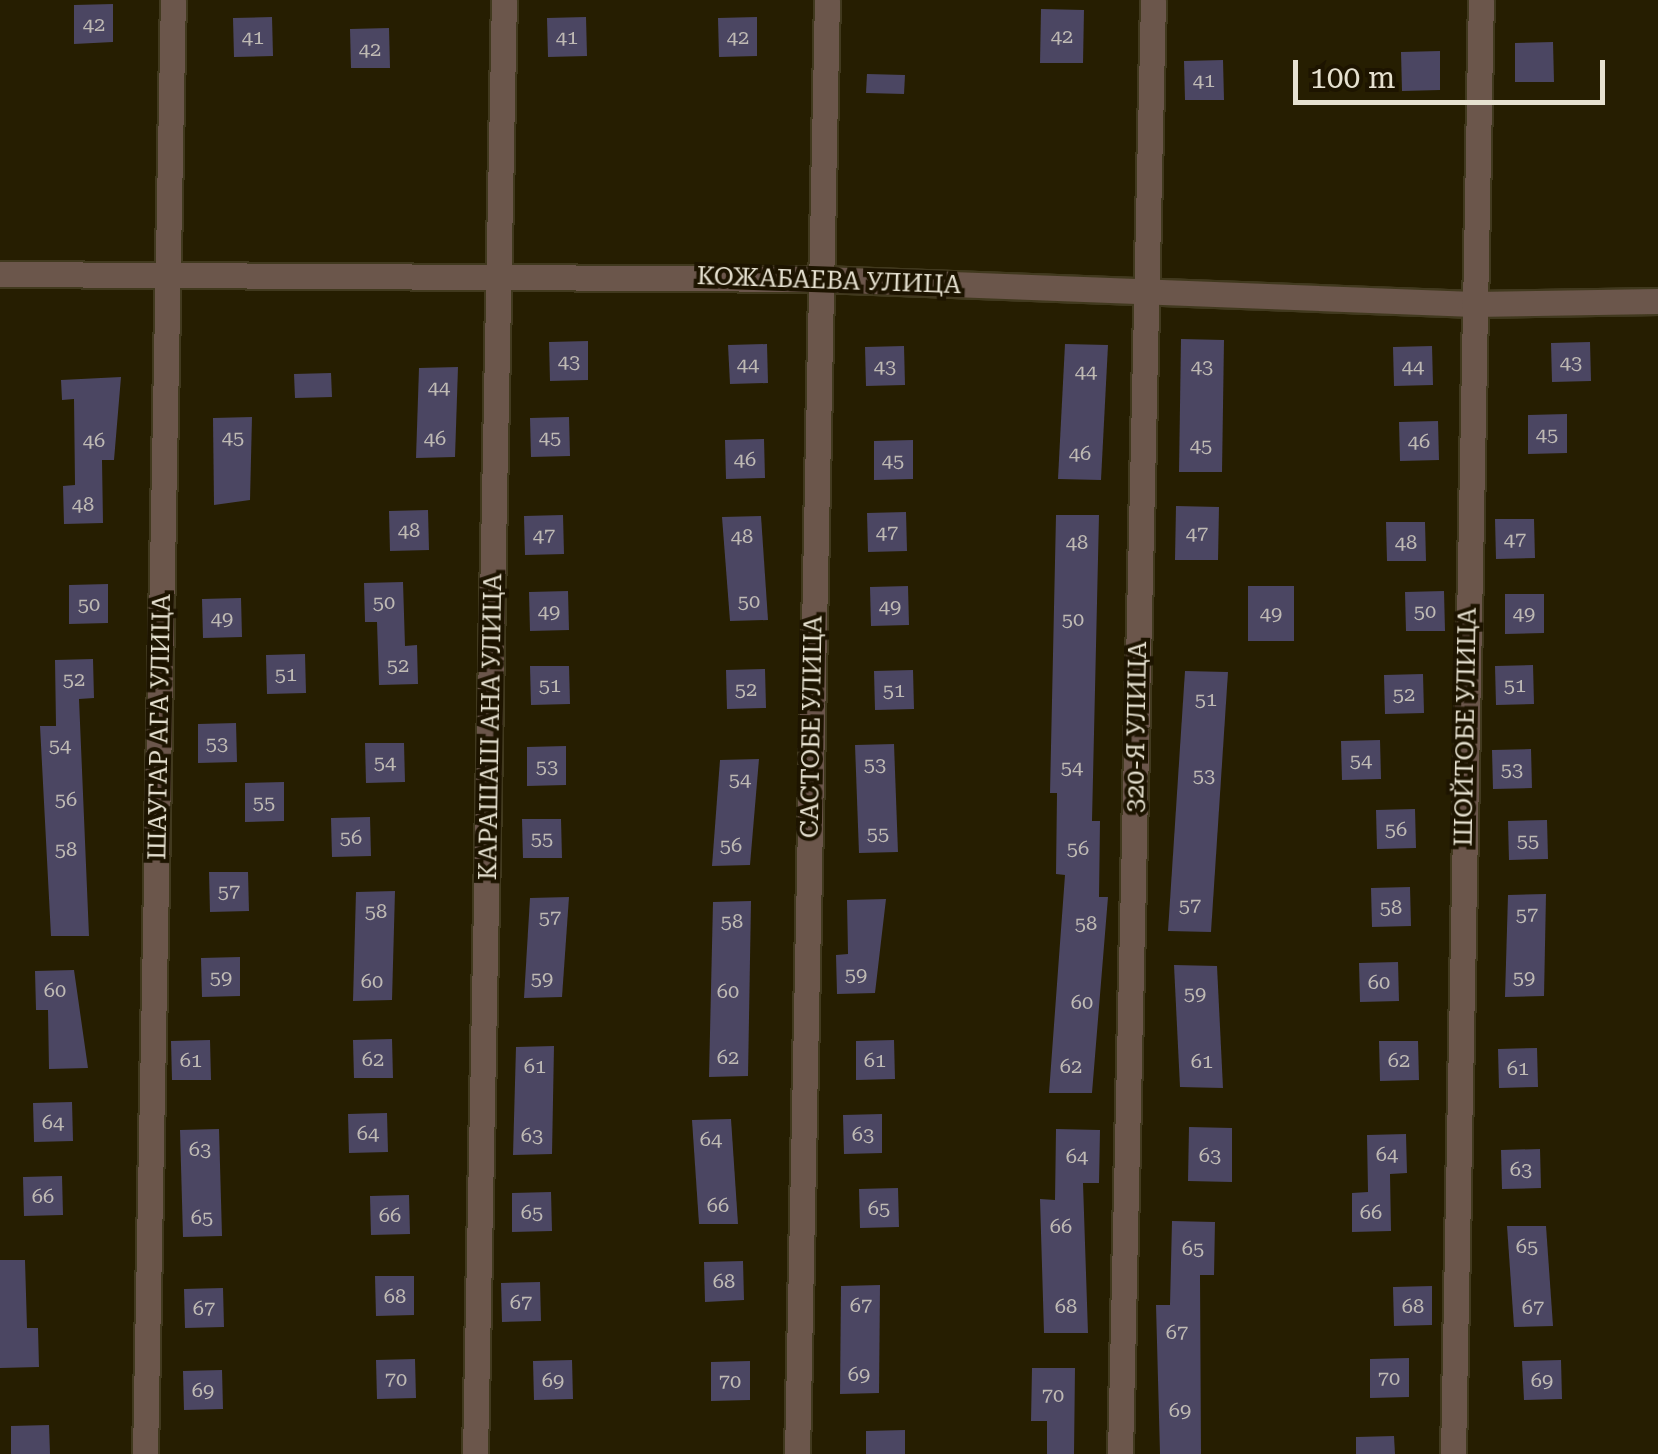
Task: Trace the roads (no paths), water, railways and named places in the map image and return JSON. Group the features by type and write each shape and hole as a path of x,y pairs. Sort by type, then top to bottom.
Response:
{"street":[{"name":"ШАУГАР АГА УЛИЦА","path":"145,1454 173,0"},
{"name":"КАРАШАШ АНА УЛИЦА","path":"475,1454 504,0"},
{"name":"САСТОБЕ УЛИЦА","path":"797,1454 827,0"},
{"name":"320-Я УЛИЦА","path":"1120,1454 1153,0"},
{"name":"ШОЙТОБЕ УЛИЦА","path":"1452,1454 1481,0"},
{"name":"КОЖАБАЕВА УЛИЦА","path":"0,274 821,278 1474,304 1658,300"}]}
